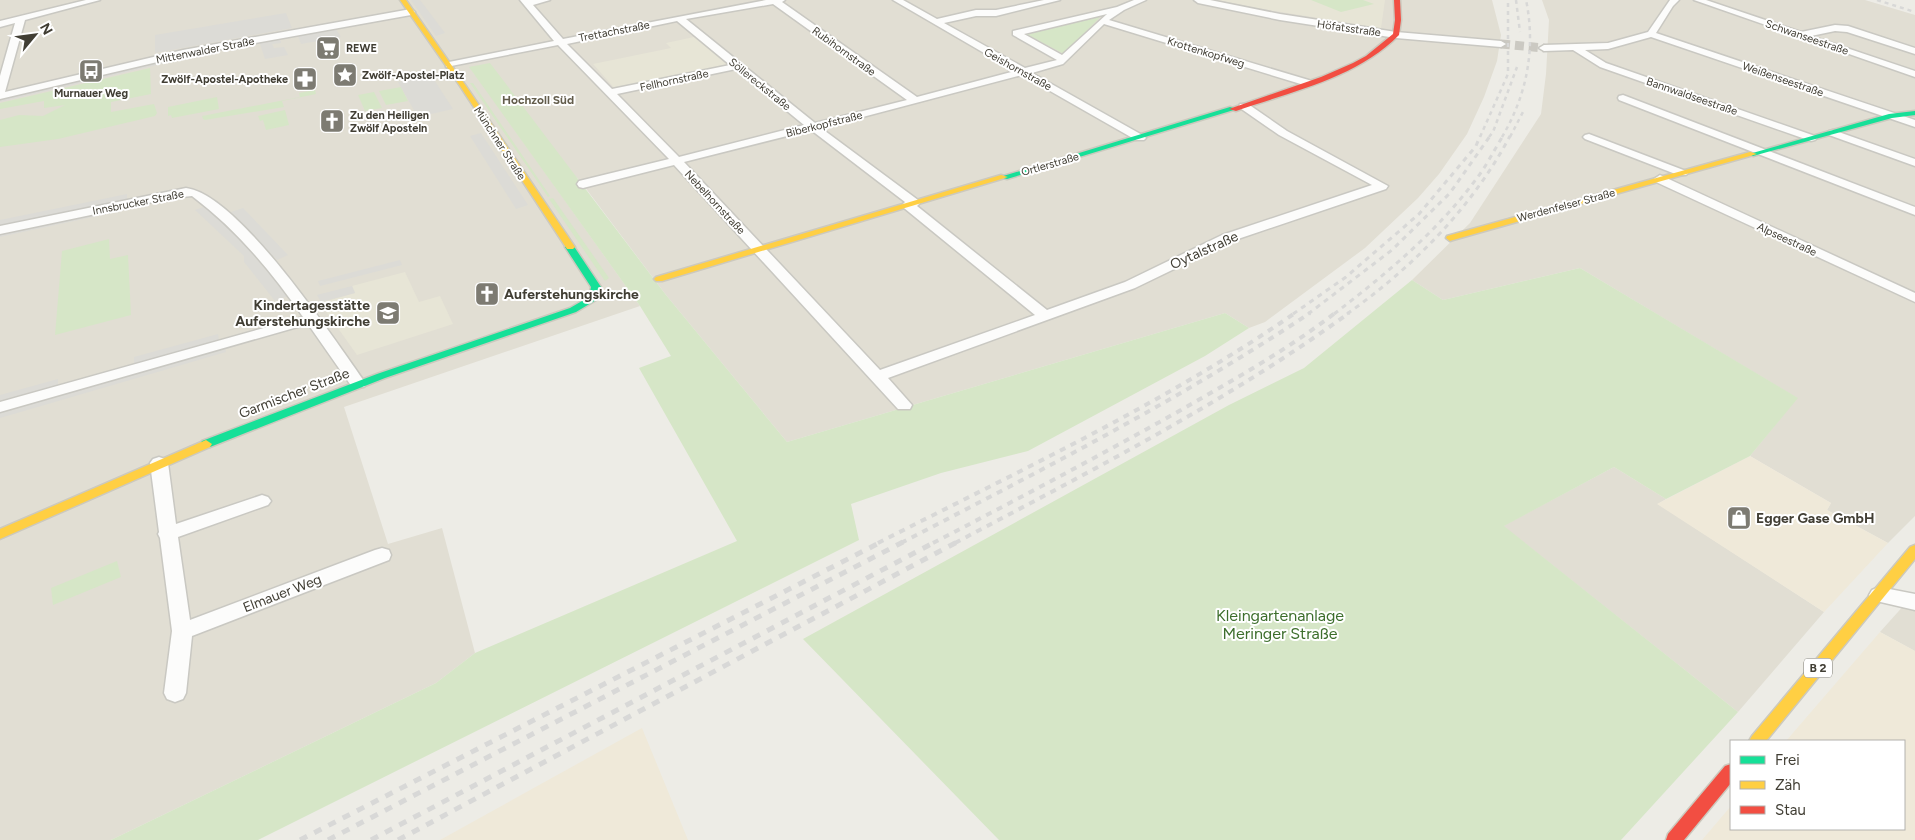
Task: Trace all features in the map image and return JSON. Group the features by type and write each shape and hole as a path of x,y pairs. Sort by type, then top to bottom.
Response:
{"street":[{"path":"0,24 96,0"},
{"name":"Münchner Straße","path":"403,0 449,65 596,287"},
{"path":"526,2 546,0"},
{"name":"Geishornstraße","path":"896,0 1140,138"},
{"path":"936,22 976,13 996,14 1056,0"},
{"name":"Biberkopfstraße","path":"1063,59 1016,33 1097,12 1121,8 1142,0"},
{"name":"Höfatsstraße","path":"1198,0 1280,17 1396,35 1501,44"},
{"path":"1396,35 1398,20 1397,0"},
{"path":"1544,48 1608,46 1650,34 1670,4 1675,0"},
{"name":"Schwanseestraße","path":"1698,0 1915,74"},
{"name":"Trettachstraße","path":"449,65 679,18 777,1"},
{"name":"Rubihornstraße","path":"777,1 915,101"},
{"name":"Nebelhornstraße","path":"526,2 560,42 677,160 904,405"},
{"name":"Biberkopfstraße","path":"583,184 915,101 1060,62 1068,57 1102,21 1121,8"},
{"name":"Mittenwalder Straße","path":"0,95 196,50 411,12"},
{"name":"Söllereckstraße","path":"679,18 911,204 1045,316"},
{"path":"0,95 21,19"},
{"name":"Krottenkopfweg","path":"1102,21 1308,84"},
{"path":"1801,35 1835,28 1848,29 1915,51"},
{"name":"Weißenseestraße","path":"1650,34 1915,124"},
{"name":"Ortlerstraße","path":"659,279 1244,106 1308,84 1368,57 1396,35"},
{"name":"Bannwaldseestraße","path":"1576,48 1603,65 1811,138"},
{"name":"Fellhornstraße","path":"609,93 738,66"},
{"path":"1623,98 1765,151 1915,211"},
{"name":"Oytalstraße","path":"879,376 1130,285 1227,238 1382,186 1284,133 1244,106"},
{"name":"Werdenfelser Straße","path":"1450,238 1892,116 1915,113"},
{"path":"1833,133 1915,163"},
{"path":"1589,136 1682,173"},
{"name":"Alpseestraße","path":"1660,180 1915,298"},
{"name":"Innsbrucker Straße","path":"0,230 172,194 195,193 222,213 250,240 288,286 358,384"},
{"name":"Garmischer Straße","path":"0,534 159,463 266,419 358,384 573,310 593,298 596,287"},
{"path":"0,407 311,319"},
{"path":"159,463 167,534 182,632 175,693"},
{"path":"167,534 262,501"},
{"name":"B 2","path":"1758,740 1915,550"},
{"name":"Elmauer Weg","path":"182,632 382,555"},
{"path":"1879,595 1915,602"},
{"path":"1674,840 1730,773"}],"shaded area":[{"path":"0,0 1492,0 1501,35 1497,61 1484,97 1467,134 1439,174 1418,198 1365,248 1265,322 1249,328 1225,313 787,442 666,295 581,182 470,67 640,306 344,407 388,544 442,528 475,653 436,683 111,840 0,840"},
{"path":"411,0 420,0 445,33 436,36"},
{"path":"1218,0 1385,0 1381,28"},
{"path":"1542,0 1865,0 1915,15 1915,516 1888,543 1827,510 1831,503 1750,456 1797,398 1580,268 1443,300 1412,280 1470,223 1541,114 1546,74 1549,20"},
{"path":"286,13 292,28 155,53 155,35"},
{"path":"336,29 341,37 301,44 298,36"},
{"path":"694,37 730,65 616,90 593,64 671,48 666,43"},
{"path":"280,38 281,43 272,44 274,48 284,47 288,55 265,59 259,41"},
{"path":"173,58 174,61 0,102 0,98"},
{"path":"431,75 453,109 418,117 398,82"},
{"path":"481,133 528,205 516,209 470,136"},
{"path":"127,194 127,202 116,204 116,212 0,237 0,220"},
{"path":"206,206 255,251 255,257 288,296 275,301 244,262 244,256 195,210"},
{"path":"243,208 288,255 277,260 231,212"},
{"path":"400,260 402,265 320,286 318,281"},
{"name":"Kindertagesstätte Auferstehungskirche","path":"405,272 419,302 440,296 453,324 357,355 320,303 355,293 352,286"},
{"path":"352,286 355,293 321,302 317,295"},
{"path":"218,334 219,340 134,364 134,357"},
{"path":"225,346 226,352 0,418 0,411"},
{"path":"58,379 58,386 0,403 0,395"},
{"path":"1750,456 1831,503 1827,510 1888,543 1824,612 1657,504"},
{"path":"1614,467 1666,499 1658,504 1824,612 1738,712 1503,526"},
{"path":"1915,593 1915,651 1880,632"},
{"path":"1880,632 1915,651 1915,840 1702,840 1730,807 1730,830 1905,830 1905,740 1787,740"},
{"path":"642,728 688,840 440,840"}],"green space":[{"path":"1311,0 1363,0 1374,4 1341,12"},
{"path":"1104,13 1064,54 1026,34"},
{"path":"490,63 666,295 787,442 1225,313 1249,328 1205,356 1028,451 941,473 851,504 859,540 258,840 111,840 436,683 475,653 737,541 639,368 671,356 640,306 469,67"},
{"path":"150,68 151,94 111,102 111,112 154,104 157,113 155,116 58,139 0,147 0,120 19,115 43,116 65,105 44,108 44,101 0,109 0,103"},
{"path":"470,83 473,83 550,196 548,197"},
{"path":"401,87 408,101 386,105 379,91"},
{"path":"315,90 316,94 282,101 284,107 205,120 202,116 300,97 299,93"},
{"path":"374,92 382,108 365,111 358,95"},
{"path":"217,97 219,109 172,118 171,115 168,116 168,107"},
{"path":"285,110 289,125 266,130 263,120 260,121 258,116"},
{"path":"553,198 609,278 605,281 549,199"},
{"path":"109,239 110,259 128,255 131,315 55,335 62,251"},
{"name":"Kleingartenanlage Meringer Straße","path":"1580,268 1798,398 1750,456 1666,499 1614,467 1504,526 1738,712 1621,840 999,840 803,639 1229,405 1304,368 1412,280 1443,300"},
{"path":"117,561 121,577 53,605 51,588"}],"tunnel":[{"path":"1501,44 1544,48"}],"railway":[{"path":"1480,137 1508,74 1508,0"},
{"path":"1516,0 1520,32"},
{"path":"1502,137 1518,105 1527,71 1530,36 1526,0"},
{"path":"1877,0 1915,12"},
{"path":"1489,137 1493,132 1517,67"},
{"path":"1510,137 1524,110"},
{"path":"1293,314 1346,277 1419,214 1476,146 1480,136"},
{"path":"1308,314 1392,250 1450,193 1490,136"},
{"path":"1334,314 1392,268 1428,234 1462,198 1481,173 1503,136"},
{"path":"1347,314 1395,276 1439,234 1478,188 1510,136"},
{"path":"878,543 1091,435 1195,377 1295,313"},
{"path":"901,543 1057,462 1160,405 1261,345 1310,313"},
{"path":"933,543 1181,410 1279,352 1335,313"},
{"path":"955,543 1156,435 1206,406 1302,346 1349,313"},
{"path":"300,840 881,542"},
{"path":"328,840 903,542"},
{"path":"371,840 935,542"},
{"path":"398,840 957,542"}],"traffic: fast":[{"path":"1004,177 1233,109"},
{"path":"1753,154 1892,116 1915,113"},
{"path":"206,444 381,376 573,310 593,298 596,287 570,247"}],"traffic: slow":[{"path":"403,0 463,86 570,247"},
{"path":"1450,238 1753,154"},
{"path":"659,279 1004,177"},
{"path":"0,534 206,444"},
{"path":"1758,740 1915,550"}],"traffic: jam":[{"path":"1233,109 1323,78 1368,57 1396,35 1398,20 1397,0"},
{"path":"1674,840 1730,772"}],"place":[{"name":"REWE","path":"328,48"},
{"name":"Murnauer Weg","path":"91,71"},
{"name":"Zwölf-Apostel-Platz","path":"345,75"},
{"name":"Zwölf-Apostel-Apotheke","path":"305,79"},
{"name":"Zu den Heiligen Zwölf Aposteln","path":"332,121"},
{"name":"Auferstehungskirche","path":"487,294"},
{"name":"Kindertagesstätte Auferstehungskirche","path":"388,313"},
{"name":"Egger Gase GmbH","path":"1739,518"}],"district":[{"name":"Hochzoll Süd","path":"538,100"}]}
